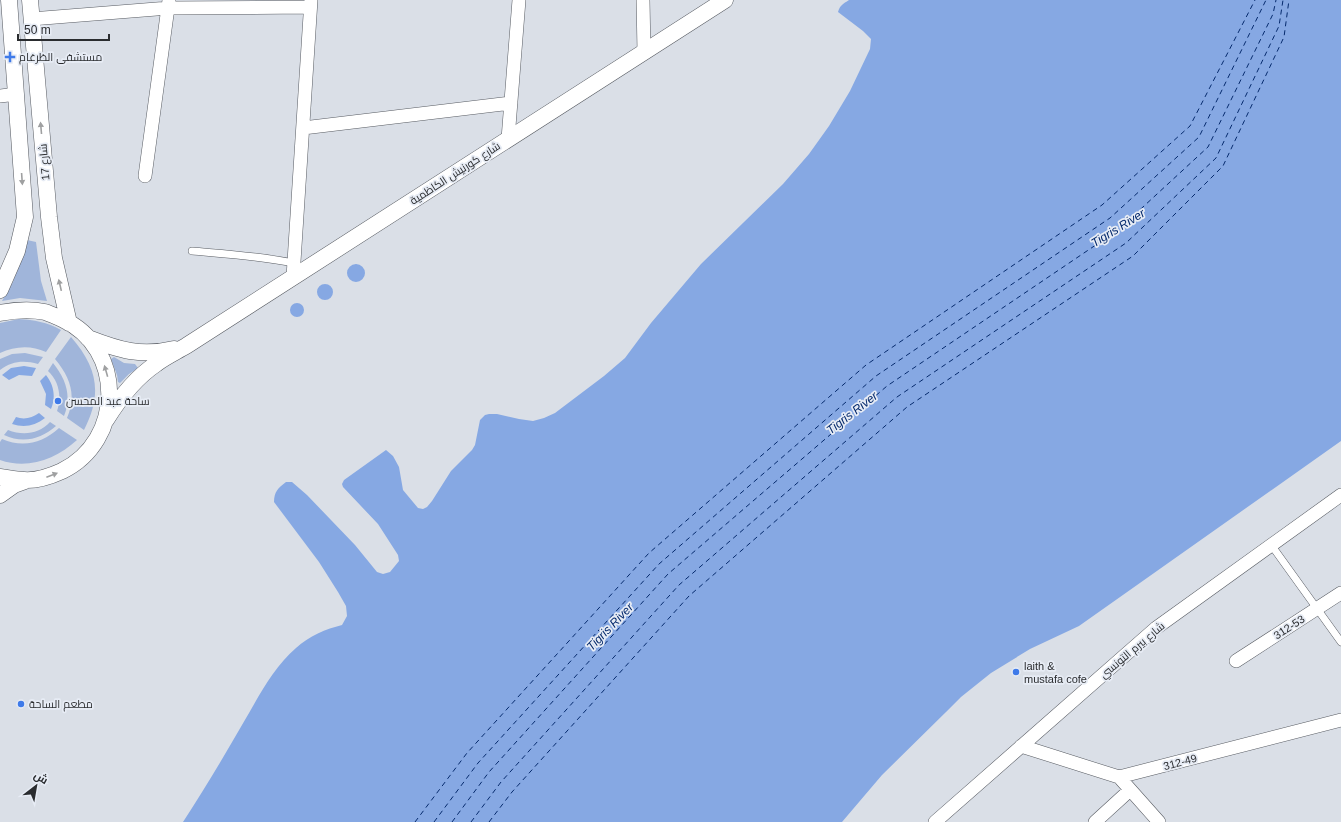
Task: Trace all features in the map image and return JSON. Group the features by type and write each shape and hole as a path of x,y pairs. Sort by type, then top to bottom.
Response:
{"street":[{"name":"شارع 17","path":"0,290 17,251 25,217 9,0"},
{"name":"شارع 17","path":"30,0 54,258 69,323"},
{"path":"508,139 519,0"},
{"path":"643,0 644,52"},
{"name":"شارع كورنيش الكاظمية","path":"106,420 129,388 155,364 186,346 293,270 508,139 725,0"},
{"path":"31,19 169,4 310,4 293,270"},
{"path":"145,176 169,4"},
{"path":"0,96 17,94"},
{"path":"303,128 511,103"},
{"path":"0,313 22,309 47,313 69,323 88,338 100,356 108,376 110,391 106,420 100,435 91,449 73,466 50,477 25,480 0,477"},
{"name":"شارع كورنيش الكاظمية","path":"88,338 116,349 140,353 163,352 186,346"},
{"path":"0,495 14,485 25,480"},
{"name":"شارع بيرم التونسي","path":"935,822 1156,628 1341,495"},
{"name":"312-53","path":"1236,661 1341,593"},
{"name":"312-49","path":"1119,777 1341,720"},
{"path":"1020,746 1119,777 1159,822"},
{"path":"1095,822 1130,790"}],"lane":[{"path":"192,251 271,258 293,270"},
{"path":"1272,546 1341,642"}],"shaded area":[{"path":"27,240 36,242 41,281 47,301 20,298 2,301 13,282"},
{"path":"19,319 40,322 61,330 46,352 35,348 23,347 0,353 0,323"},
{"path":"71,337 87,359 92,370 94,381 94,404 84,430 67,418 70,410 72,394 65,373 55,359"},
{"path":"25,353 43,357 38,364 18,362 0,370 0,359 12,354"},
{"path":"114,357 124,363 135,364 138,368 120,383 118,382 111,359"},
{"path":"53,363 58,369 66,388 67,402 64,416 57,411 59,395 57,384 48,371"},
{"path":"50,422 56,426 44,434 32,439 25,440 11,438 4,435 8,430 19,433 30,433 41,429"},
{"path":"59,428 77,440 60,453 41,461 31,463 10,463 0,460 0,442 2,439 18,443 32,442 46,437"}],"water":[{"name":"Tigris River","path":"849,0 1341,0 1341,441 1079,626 1030,649 991,673 961,697 882,775 842,822 183,822 260,694 287,656 306,640 342,625 347,616 346,606 319,562 274,502 279,488 286,482 292,482 307,495 355,545 377,572 383,574 390,572 399,561 398,555 378,524 343,487 342,484 344,480 386,450 393,456 399,467 403,490 418,508 423,509 432,501 451,471 472,450 475,445 480,420 485,415 497,414 533,421 544,418 555,413 625,358 651,323 701,264 783,184 809,154 829,126 850,91 870,49 871,39 838,12 841,6"},
{"path":"356,264 360,265 364,269 364,277 360,281 356,282 352,281 348,277 347,273 348,269 352,265"},
{"path":"325,284 332,289 333,292 328,299 325,300 318,295 317,292 322,285"},
{"path":"297,303 302,305 304,310 302,315 297,317 292,315 290,310 292,305"},
{"path":"24,366 36,368 32,376 19,375 9,380 2,375 11,368"},
{"path":"46,375 51,383 54,396 51,409 45,405 46,394 40,381"},
{"path":"39,413 45,418 37,423 29,426 12,424 16,417 28,418"}],"ferry route":[{"path":"415,822 467,753 649,553 866,365 1102,205 1190,126 1255,0"},
{"path":"434,822 478,763 659,564 876,376 1110,218 1199,137 1266,0"},
{"path":"452,822 489,772 668,574 887,386 1118,230 1208,147 1273,14 1276,0"},
{"path":"471,822 501,782 679,585 897,397 1126,243 1216,158 1279,26 1283,0"},
{"path":"489,822 512,792 689,596 907,407 1133,256 1223,166 1284,37 1289,0"}],"place":[{"name":"مستشفى الظرغام","path":"10,57"},
{"name":"ساحة عبد المحسن","path":"58,401"},
{"name":"laith & mustafa cofe","path":"1016,672"},
{"name":"مطعم الساحة","path":"21,704"}]}
